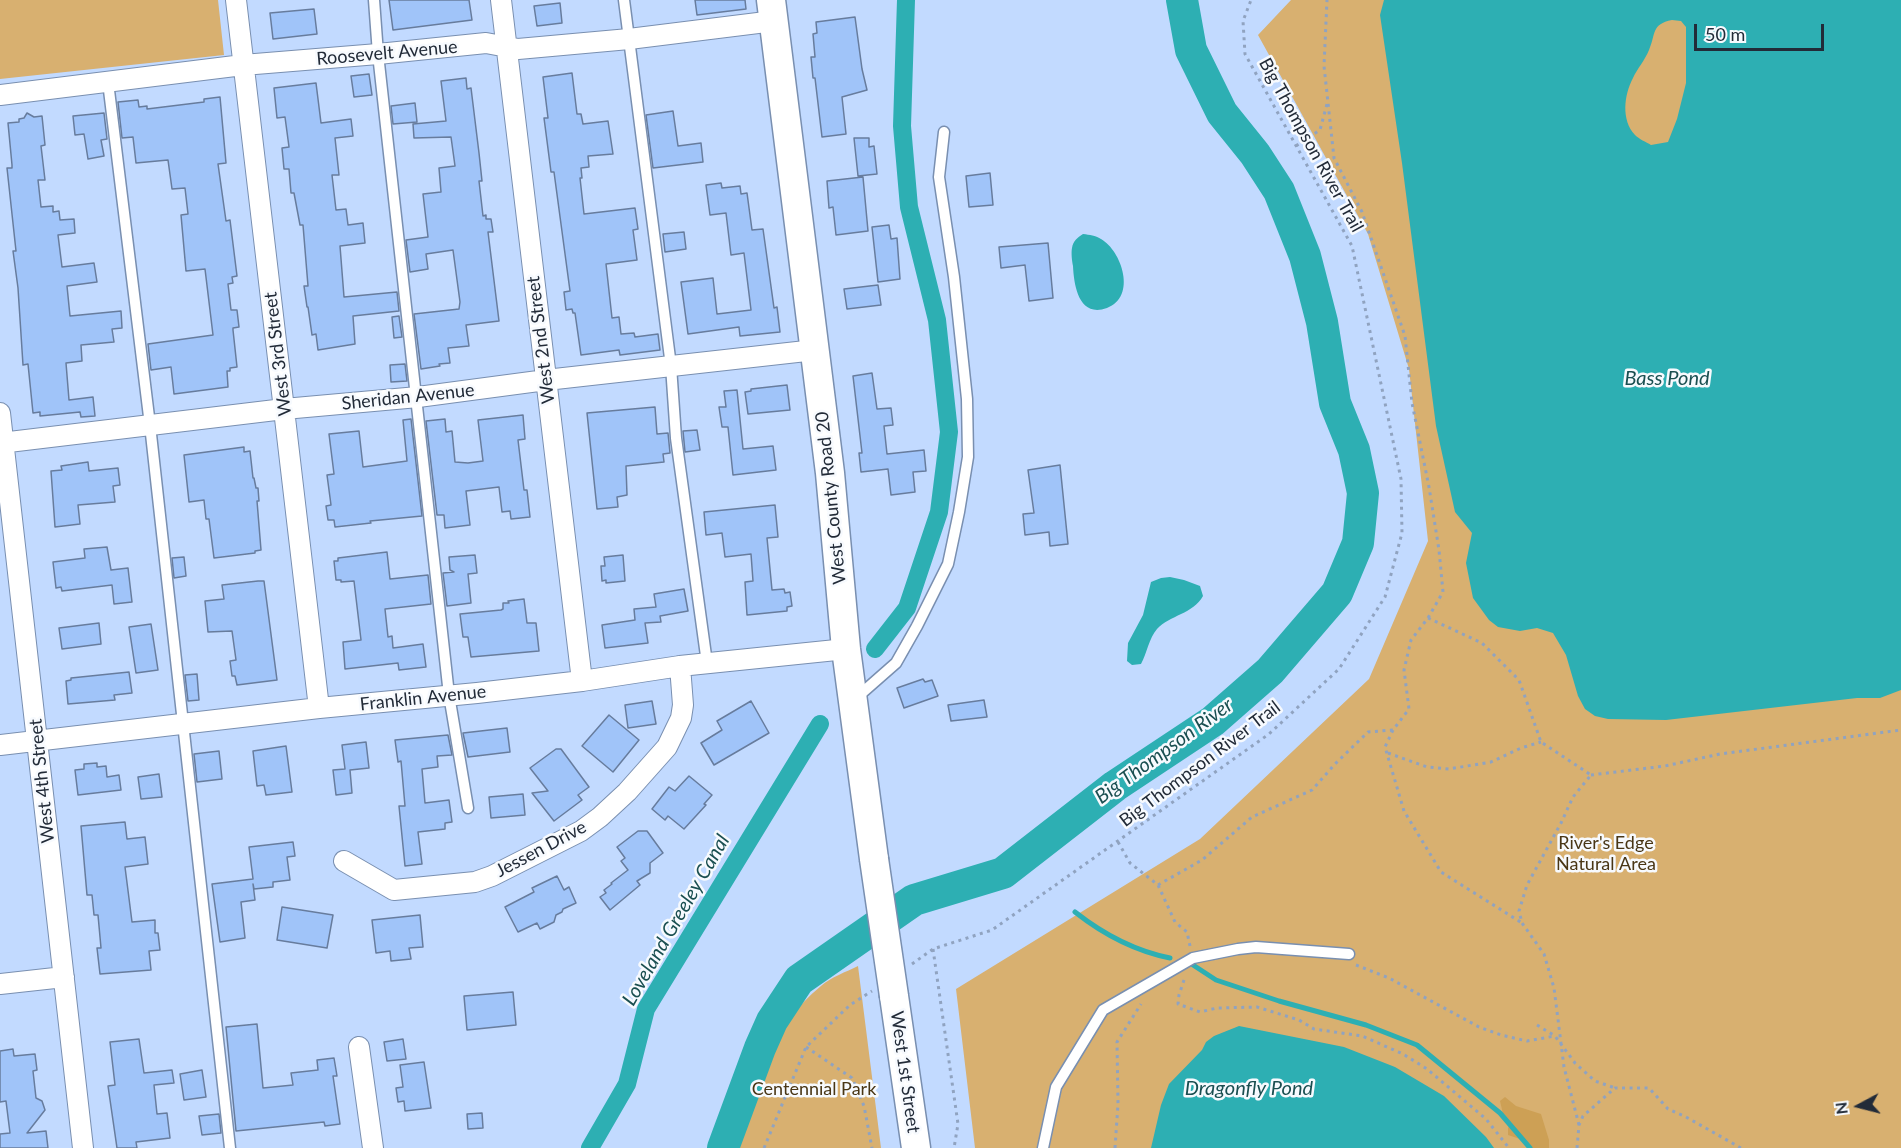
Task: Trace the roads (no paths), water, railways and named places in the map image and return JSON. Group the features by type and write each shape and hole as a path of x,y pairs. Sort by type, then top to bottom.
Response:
{"main road":[{"name":"West County Road 20","path":"773,10 830,473 846,649 874,860 886,991"},
{"name":"West 1st Street","path":"886,991 916,1148"}],"street":[{"name":"West 3rd Street","path":"236,0 319,708"},
{"name":"West 2nd Street","path":"501,0 582,681"},
{"name":"Roosevelt Avenue","path":"0,95 243,66 486,43 518,49 629,39 773,10"},
{"name":"Sheridan Avenue","path":"2,443 815,350"},
{"name":"West 4th Street","path":"0,413 83,1148"},
{"name":"Franklin Avenue","path":"0,745 319,708 582,681 680,666 846,649"},
{"name":"Jessen Drive","path":"345,861 394,890 475,882 492,876 581,831 627,792 667,747 681,718 683,705 680,666"},
{"path":"0,984 64,977"},
{"path":"359,1047 373,1148"}],"lane":[{"path":"374,0 378,54 450,695 468,808"},
{"path":"624,0 671,366 676,438 707,663"},
{"path":"108,82 150,425 230,1148"},
{"path":"853,701 896,663 917,626 948,564 961,501 968,457 967,399 954,277 939,177 944,132"},
{"path":"1043,1148 1056,1087 1103,1010 1193,958 1256,947 1349,954"}],"water":[{"name":"Bass Pond","path":"1384,0 1901,0 1901,690 1880,698 1857,698 1666,720 1608,719 1595,716 1585,709 1578,696 1566,655 1553,633 1537,628 1520,631 1498,627 1489,620 1473,598 1466,563 1472,533 1455,512 1436,426 1402,163 1380,15","holes":["1672,20 1681,21 1686,27 1686,83 1677,119 1668,142 1651,145 1635,135 1631,129 1626,115 1626,100 1630,85 1647,54 1657,27"]},
{"path":"1083,234 1095,236 1109,245 1120,263 1124,284 1122,294 1107,308 1098,310 1090,308 1084,304 1077,291 1072,250 1075,241"},
{"path":"1170,577 1200,586 1203,596 1193,607 1162,624 1152,637 1141,664 1132,665 1127,661 1128,643 1143,615 1151,582"},
{"name":"Dragonfly Pond","path":"1239,1026 1344,1047 1395,1067 1444,1096 1486,1137 1494,1148 1151,1148 1161,1105 1169,1084 1202,1050 1206,1042 1214,1036"}],"waterway":[{"name":"Loveland Greeley Canal","path":"875,649 907,608 939,512 949,432 937,320 909,207 902,126 906,0"},
{"name":"Big Thompson River","path":"1178,0 1191,50"},
{"name":"Big Thompson River","path":"723,1148 772,1021 799,980 914,900 1003,873 1115,786 1213,721 1270,671 1337,593 1358,543 1363,493 1354,450 1335,403 1322,322 1305,256 1279,191 1255,154 1222,113 1191,50 1182,0"},
{"name":"Loveland Greeley Canal","path":"590,1148 627,1084 646,1009 820,724"},
{"path":"1075,912 1120,941 1170,958"},
{"path":"1190,963 1216,980 1279,1001 1366,1025 1417,1045 1500,1113 1530,1148"}],"park label":[{"name":"River's Edge Natural Area","path":"1606,853"},
{"name":"Centennial Park","path":"814,1089"}]}
